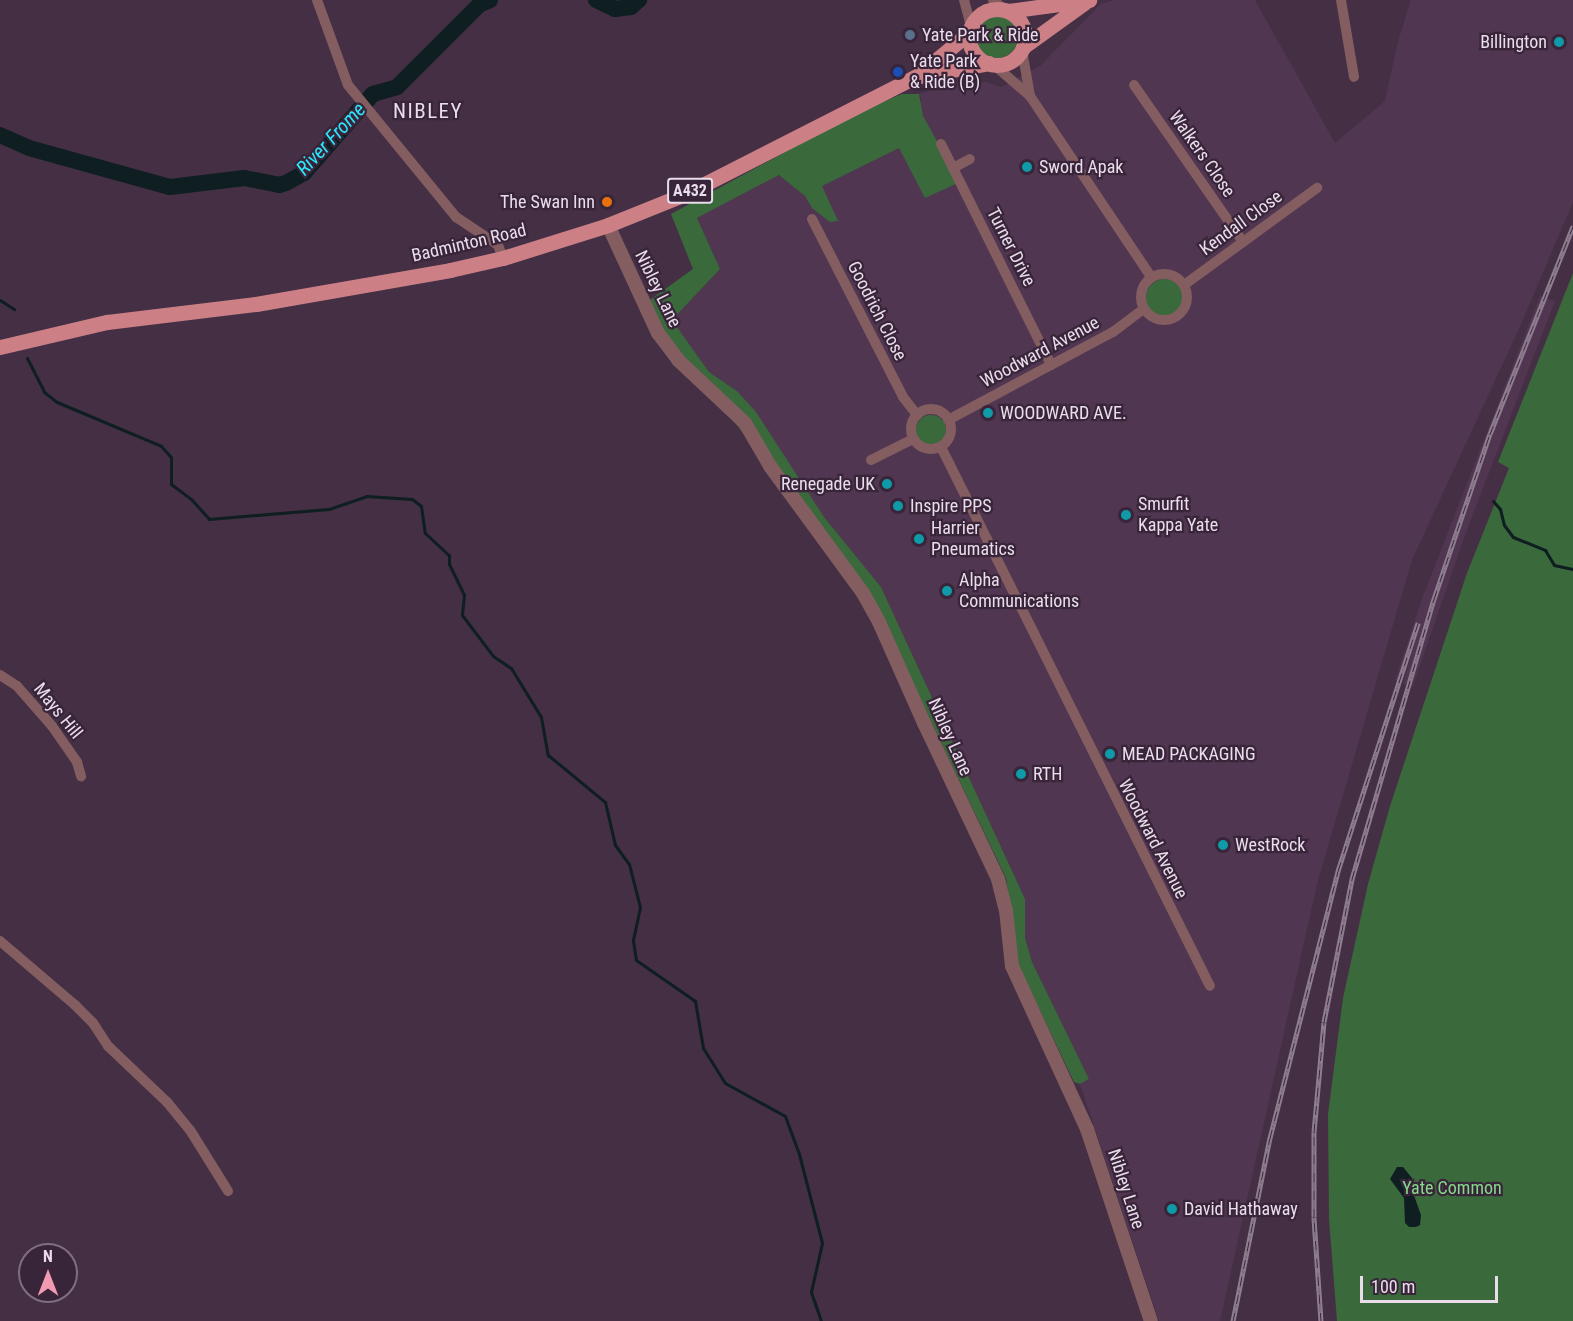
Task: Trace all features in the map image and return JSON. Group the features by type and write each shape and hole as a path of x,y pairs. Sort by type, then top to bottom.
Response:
{"main road":[{"path":"1088,0 1006,63 991,64 973,51 971,29 976,19 989,10 1088,0"},
{"path":"1002,7 1022,23 1025,35 1022,49"},
{"name":"Badminton Road","path":"0,347 107,322 256,304 450,270 502,258 608,225 685,194 915,77 971,29"},
{"name":"Badminton Road","path":"915,77 991,64"}],"street":[{"path":"317,0 348,85 456,217 498,245 502,258"},
{"path":"964,0 971,29"},
{"path":"1341,0 1354,77"},
{"path":"1022,49 1030,96"},
{"path":"991,64 1030,96 1151,277"},
{"name":"Walkers Close","path":"1134,85 1243,242"},
{"name":"Turner Drive","path":"941,144 1051,365"},
{"path":"953,168 970,159"},
{"name":"Kendall Close","path":"1184,285 1317,188"},
{"name":"Goodrich Close","path":"812,219 903,397 917,415"},
{"name":"Nibley Lane","path":"608,225 658,333 678,360 745,423 770,466 863,593 879,622 998,879 1006,910 1012,966 1087,1129 1151,1321"},
{"path":"1166,273 1176,276 1184,285 1188,298 1185,308 1178,316 1164,321 1152,318 1143,309 1140,298 1142,288 1151,277 1166,273"},
{"name":"Woodward Avenue","path":"948,420 1113,332 1143,309"},
{"path":"930,409 944,414 951,432 941,447 928,449 913,439 912,423 917,415 930,409"},
{"path":"871,460 913,439"},
{"name":"Woodward Avenue","path":"941,447 1210,987"},
{"name":"Mays Hill","path":"0,675 17,686 52,726 77,762 81,776"},
{"path":"0,941 75,1005 93,1023 108,1046 167,1102 190,1130 228,1191"}],"shaded area":[{"path":"1114,0 1255,0 1335,143 1385,101 1398,41 1411,0 1573,0 1573,202 1518,331 1412,560 1317,884 1220,1321 1159,1321 1080,1084 1089,1079 1032,962 1025,938 1025,899 881,587 824,517 737,391 709,372 672,320 720,269 697,218 922,100 919,94 950,83 986,82 1001,87 1040,66 1101,4"},
{"path":"1540,296 1555,301 1465,535 1413,686 1403,684 1419,628 1400,682 1395,680 1423,596"},
{"path":"1397,1167 1403,1167 1412,1178 1412,1190 1421,1215 1420,1225 1416,1227 1409,1227 1405,1223 1404,1198 1390,1179"}],"green space":[{"path":"997,16 1005,17 1012,22 1017,29 1017,45 1012,52 1005,57 997,58 989,57 982,52 977,45 976,37 977,29 982,22 989,17"},
{"path":"902,94 919,94 923,116 960,182 925,198 899,148 822,186 838,221 830,222 812,208 805,196 779,175 697,218 720,269 672,320 709,372 737,391 756,412 824,517 881,587 1025,899 1025,938 1032,962 1089,1079 1080,1084 1074,1082 1017,962 1006,878 867,588 655,323 647,302 693,269 671,214 861,111"},
{"name":"Yate Common","path":"1573,273 1573,1321 1337,1321 1329,1219 1328,1114 1343,998 1368,884 1390,806 1467,573 1509,468 1498,462"},
{"path":"1165,279 1178,285 1184,298 1178,311 1165,317 1152,311 1146,298 1152,285"},
{"path":"931,415 942,419 946,430 942,441 931,445 920,441 916,430 920,419"}],"waterway":[{"name":"River Frome","path":"0,135 29,148 170,187 244,178 279,185 304,173 373,94 397,87 479,5 490,0"},
{"name":"River Frome","path":"596,0 615,9 631,7 639,0"},
{"path":"0,300 14,309"},
{"path":"27,358 44,392 57,402 161,446 171,457 171,484 192,500 209,519 329,509 366,496 412,499 421,506 425,533 449,555 449,564 464,595 462,615 493,656 511,668 541,717 548,755 605,802 615,845 629,864 640,907 633,941 636,960 695,1001 703,1048 725,1083 785,1116 799,1154 822,1243 811,1292 821,1321"},
{"path":"1493,501 1500,509 1504,525 1513,537 1545,550 1554,565 1573,569"}],"railway":[{"path":"1321,1321 1314,1217 1314,1132 1324,1022 1352,879 1434,599 1490,434 1573,226"},
{"path":"1233,1321 1270,1138 1338,871 1418,623"}],"place":[{"name":"Yate Park & Ride","path":"910,35"},
{"name":"Billington","path":"1559,42"},
{"name":"Yate Park & Ride (B)","path":"898,72"},
{"name":"Sword Apak","path":"1027,167"},
{"name":"The Swan Inn","path":"607,202"},
{"name":"WOODWARD AVE.","path":"988,413"},
{"name":"Renegade UK","path":"887,484"},
{"name":"Inspire PPS","path":"898,506"},
{"name":"Smurfit Kappa Yate","path":"1126,515"},
{"name":"Harrier Pneumatics","path":"919,539"},
{"name":"Alpha Communications","path":"947,591"},
{"name":"MEAD PACKAGING","path":"1110,754"},
{"name":"RTH","path":"1021,774"},
{"name":"WestRock","path":"1223,845"},
{"name":"David Hathaway","path":"1172,1209"}],"district":[{"name":"NIBLEY","path":"428,111"}]}
